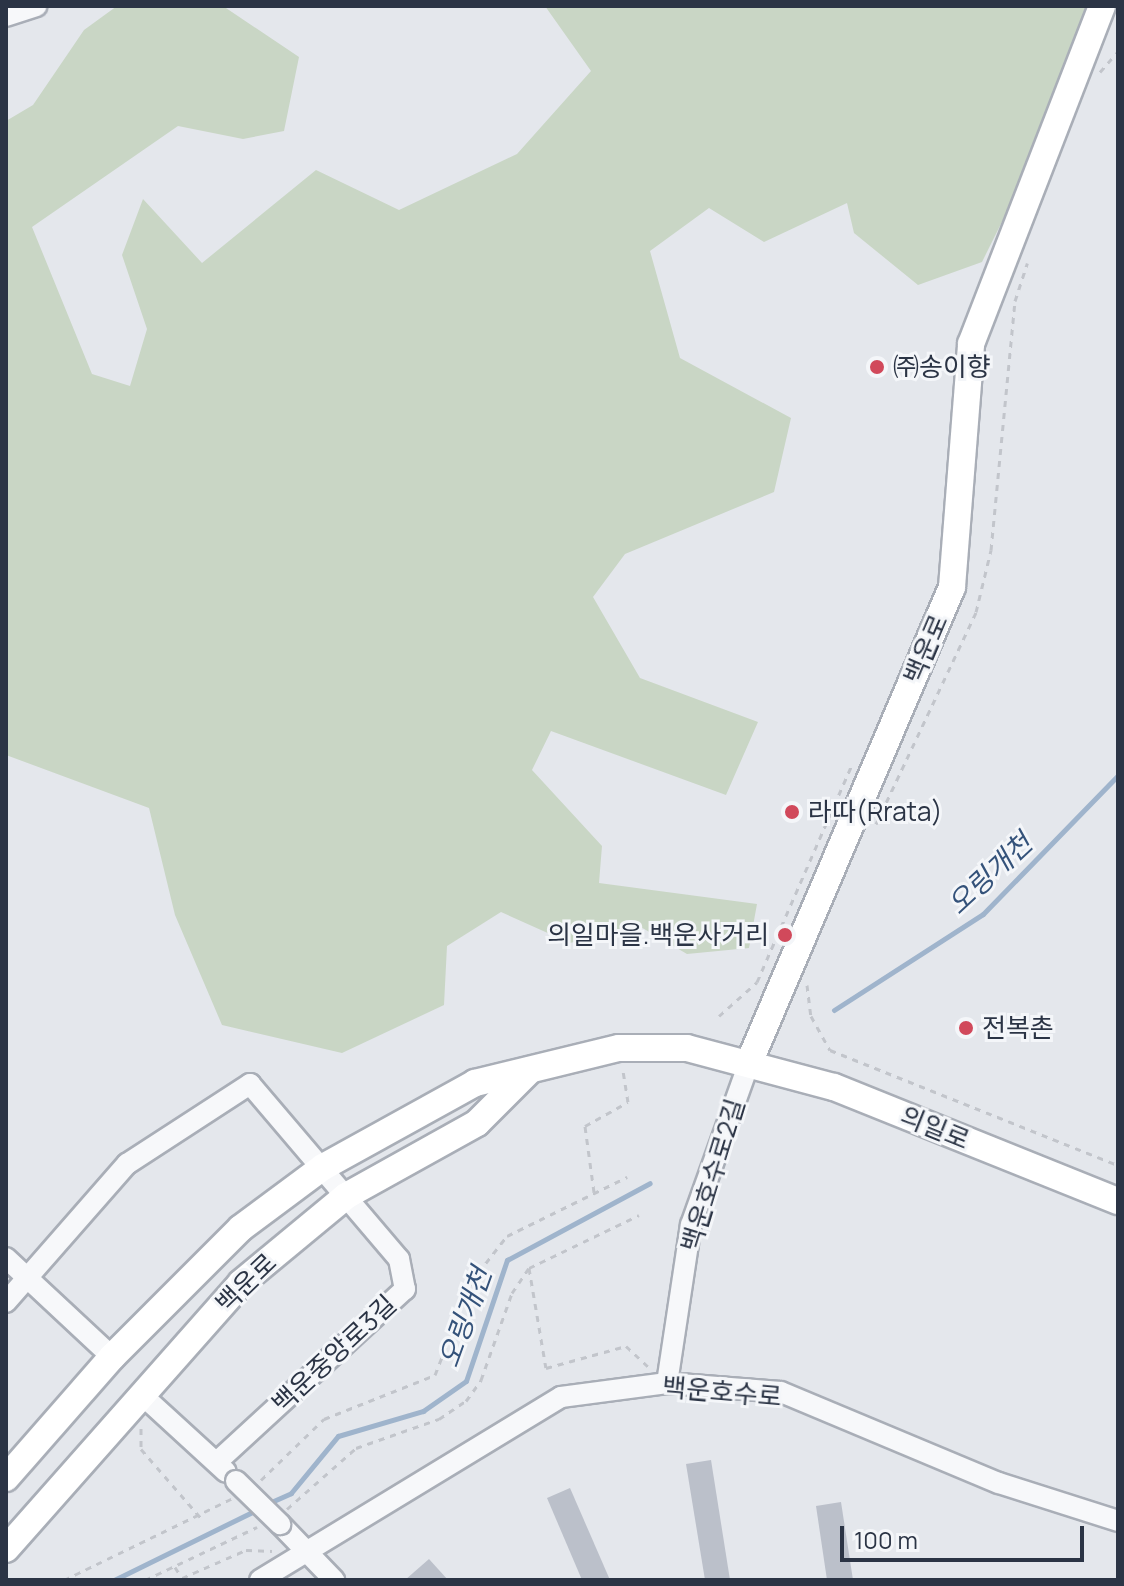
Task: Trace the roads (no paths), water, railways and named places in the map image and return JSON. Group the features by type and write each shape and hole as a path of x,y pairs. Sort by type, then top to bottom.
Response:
{"main road":[{"name":"백운로","path":"6,1478 112,1357 241,1228 323,1167 475,1083 619,1048 687,1048 749,1063 952,587 971,344 1102,6"},
{"name":"의일로","path":"749,1063 834,1087 1118,1201"},
{"name":"백운로","path":"6,1549 141,1394 272,1257 346,1196 477,1123 531,1070"},
{"path":"241,1228 266,1221 275,1225 272,1257"}],"street":[{"path":"6,16 36,6"},
{"name":"백운호수로2길","path":"667,1383 691,1225 749,1063"},
{"path":"6,1302 127,1164 250,1084 346,1196"},
{"name":"백운중앙로3길","path":"217,1462 405,1289 399,1259 346,1196"},
{"path":"6,1258 112,1357"},
{"name":"백운호수로","path":"260,1580 561,1397 667,1383 781,1392 999,1483 1118,1521"},
{"path":"141,1394 217,1462 236,1488 307,1551 334,1580"}],"waterway":[{"name":"오링개천","path":"834,1010 983,914 1118,775"},
{"name":"오링개천","path":"269,1503 291,1493 338,1436 423,1411 466,1381 507,1260 650,1183"},
{"name":"오링개천","path":"114,1580 256,1510"}],"place":[{"name":"㈜송이향","path":"877,367"},
{"name":"라따(Rrata)","path":"792,812"},
{"name":"의일마을.백운사거리","path":"785,935"},
{"name":"전복촌","path":"966,1028"}]}
